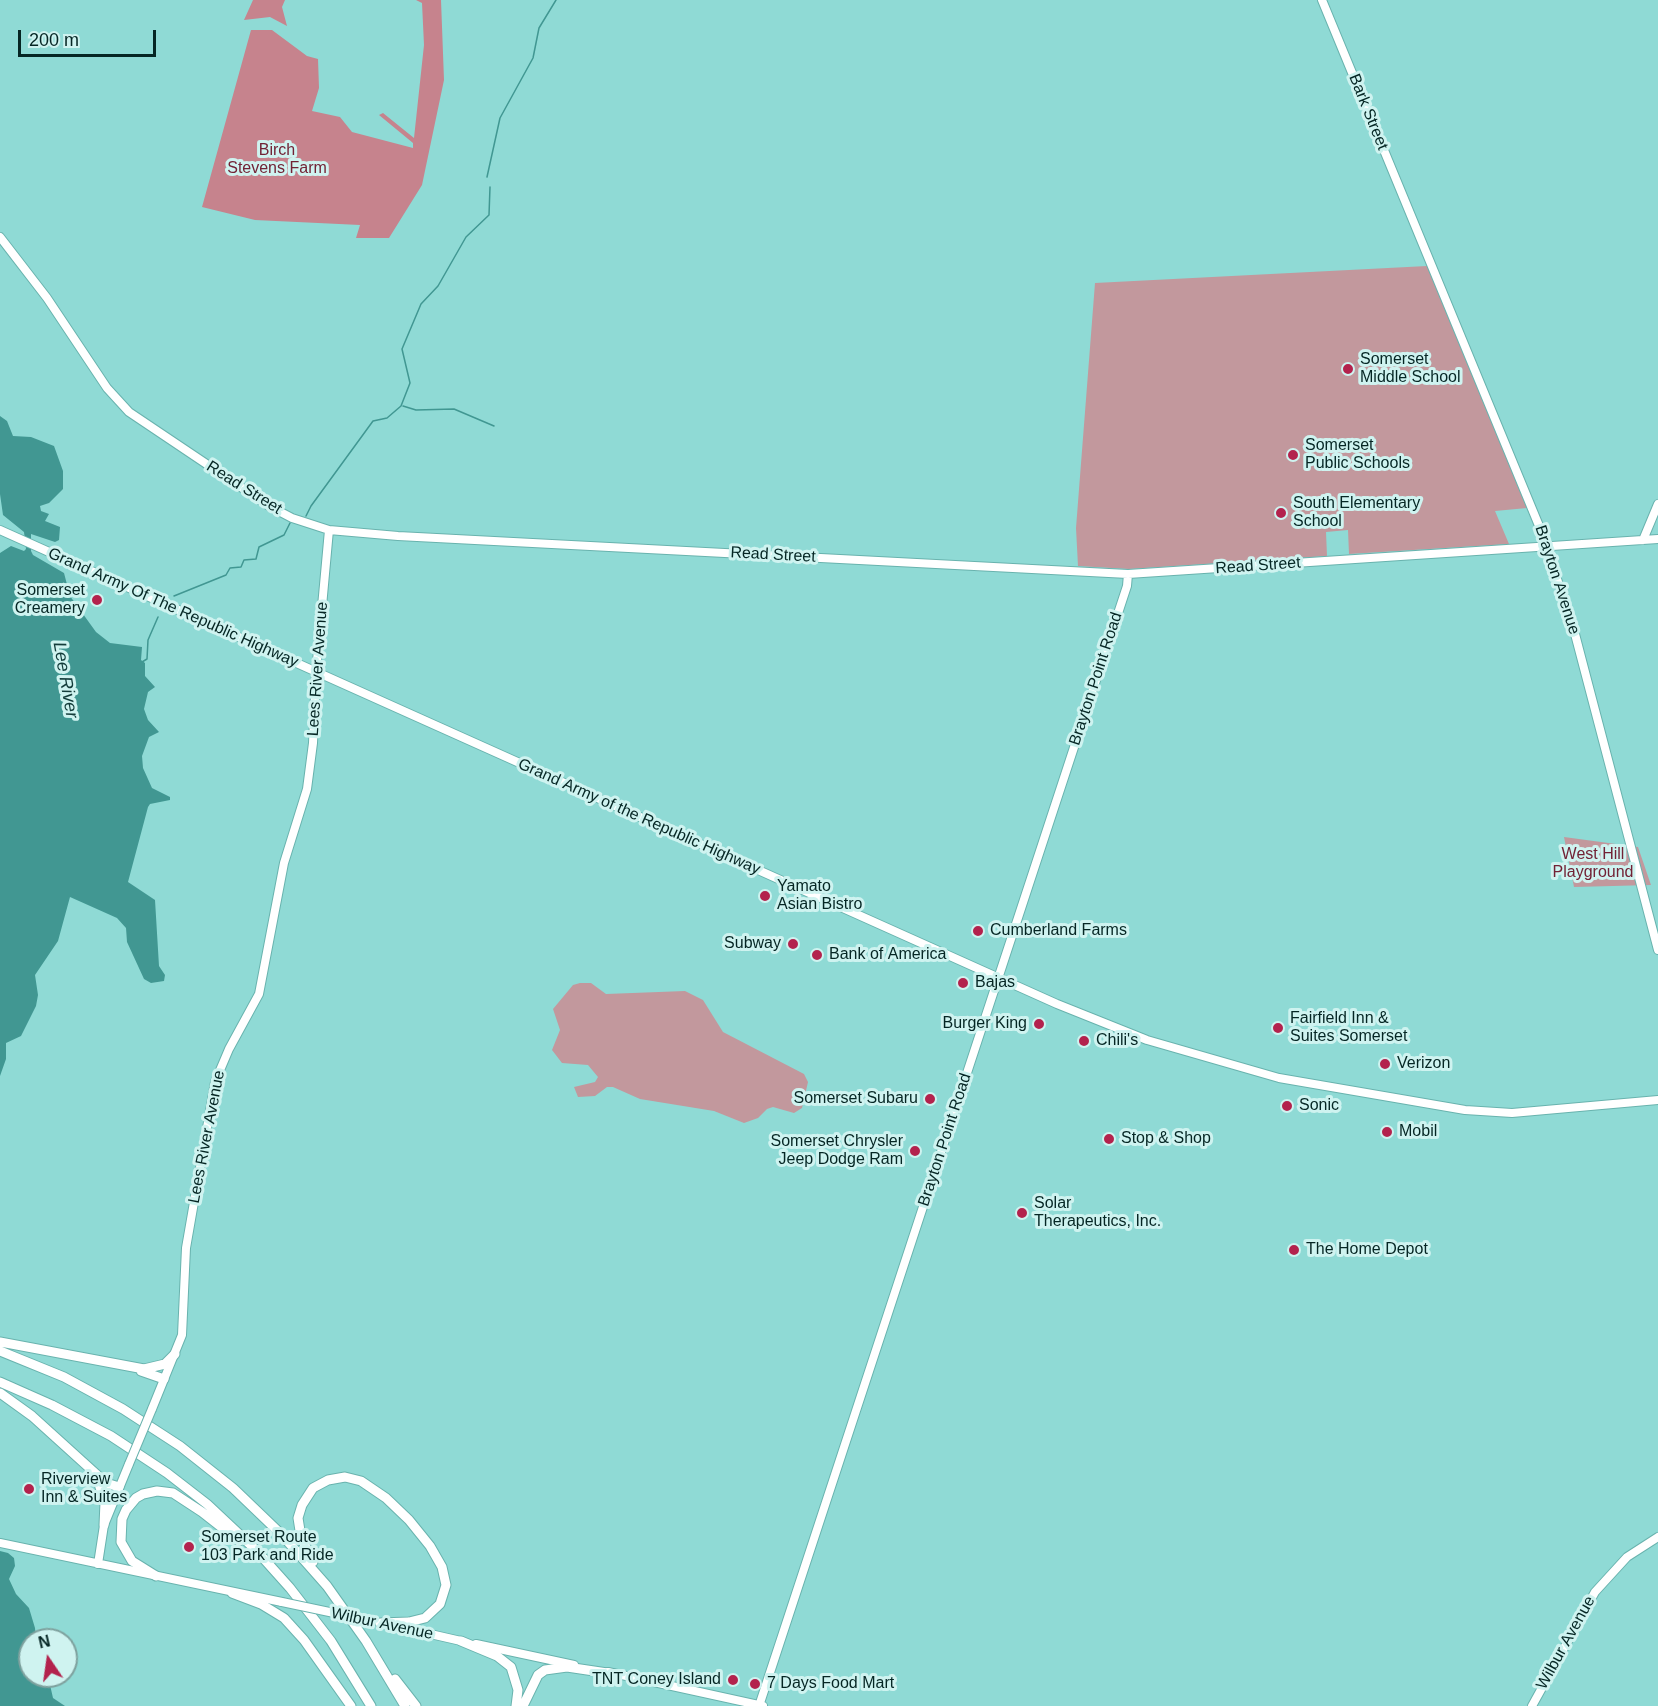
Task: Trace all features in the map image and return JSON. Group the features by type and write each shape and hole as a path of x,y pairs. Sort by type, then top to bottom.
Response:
{"highway":[{"path":"0,1342 144,1369 165,1364 175,1354"},
{"path":"0,1351 101,1396 187,1451 270,1522 337,1599"},
{"path":"121,1365 164,1379"},
{"path":"0,1382 82,1420 147,1459 207,1504 279,1575 331,1641 371,1706"},
{"path":"0,1393 32,1416 106,1483 119,1487"},
{"path":"90,1469 98,1479 104,1494 104,1525"},
{"path":"376,1622 409,1622 430,1614 443,1598 445,1575 438,1558 409,1520 369,1486 345,1477 328,1480 313,1488 302,1505 298,1518 299,1531 305,1550 366,1641 416,1706"},
{"path":"156,1576 132,1561 124,1548 120,1535 122,1519 130,1504 143,1494 157,1491 173,1493 183,1498 279,1575"},
{"path":"232,1593 261,1604 284,1618 351,1706"},
{"path":"366,1641 405,1706"},
{"path":"461,1641 497,1656 511,1667 517,1682 516,1706"},
{"path":"523,1706 538,1675 545,1670 567,1667 614,1674"}],"main road":[{"name":"Bark Street","path":"1322,0 1414,223"},
{"name":"Brayton Avenue","path":"1414,223 1547,547 1575,634 1658,950"},
{"name":"Read Street","path":"3,240 47,298 107,388 129,412 269,506 292,518 329,530 398,536 1128,574 1658,538"},
{"path":"1643,540 1658,504"},
{"name":"Grand Army Of The Republic Highway","path":"0,530 316,672"},
{"name":"Lees River Avenue","path":"98,1564 104,1525 175,1354 183,1326 185,1258 216,1082 224,1058 255,1005 262,984 284,863 310,773 316,672 329,530"},
{"name":"Brayton Point Road","path":"760,1706 1127,586 1128,574"},
{"name":"Grand Army of the Republic Highway","path":"316,672 998,977 1149,1041 1301,1083 1449,1108 1495,1113 1655,1100"},
{"name":"Wilbur Avenue","path":"1532,1706 1592,1596 1627,1557 1658,1537"},
{"name":"Wilbur Avenue","path":"0,1544 376,1622 760,1706"}],"green space":[{"path":"253,0 285,0 282,7 287,26 270,17 244,20"},
{"name":"Birch Stevens Farm","path":"416,0 441,0 444,80 422,185 389,238 356,238 360,225 255,220 202,207 251,30 272,30 307,56 318,59 319,88 312,111 340,117 352,132 413,148 413,143 379,115 383,113 414,138 424,45 422,3"},
{"name":"Somerset Public Schools","path":"1427,266 1527,508 1495,511 1509,544 1349,554 1348,530 1326,532 1327,556 1129,569 1078,566 1076,528 1095,283"},
{"name":"West Hill Playground","path":"1564,837 1638,847 1651,885 1574,887"},
{"path":"591,983 606,994 685,991 703,1000 723,1032 804,1074 808,1082 802,1108 794,1113 773,1107 767,1109 758,1118 744,1123 714,1111 640,1099 613,1087 607,1087 595,1096 578,1097 574,1087 595,1082 598,1077 588,1065 562,1063 552,1050 560,1030 553,1009 573,985"}],"water":[{"name":"Lee River","path":"0,416 7,421 13,436 31,437 54,446 63,471 63,489 49,503 40,506 41,511 49,514 45,521 60,527 59,540 55,542 31,534 31,551 33,555 64,573 70,596 96,632 110,643 142,647 141,660 145,663 145,676 155,687 148,692 144,709 148,720 159,732 149,737 142,756 143,768 152,788 170,797 170,800 150,804 148,807 128,882 155,900 159,966 165,975 164,981 151,983 144,979 127,942 126,928 117,918 70,897 58,941 35,975 38,995 36,1006 21,1036 6,1043 6,1059 0,1076 0,553 11,546 24,551 26,549 24,532 3,515 0,494"},
{"path":"0,1551 14,1558 15,1566 9,1579 16,1594 29,1608 35,1628 18,1628 18,1688 51,1688 53,1698 65,1706 0,1706"}],"waterway":[{"path":"487,177 500,118 533,58 539,28 556,0"},
{"path":"306,516 373,421 387,418 401,406 410,383 402,349 421,304 438,286 466,237 489,215 490,187"},
{"path":"403,406 416,410 454,409 494,426"},
{"path":"174,596 226,575 230,568 241,567 244,560 256,559 259,547 284,535 290,523"},
{"path":"142,662 147,659 148,640 158,617"}],"place":[{"name":"Somerset Middle School","path":"1348,369"},
{"name":"Somerset Public Schools","path":"1293,455"},
{"name":"South Elementary School","path":"1281,513"},
{"name":"Somerset Creamery","path":"97,600"},
{"name":"Yamato Asian Bistro","path":"765,896"},
{"name":"Cumberland Farms","path":"978,931"},
{"name":"Subway","path":"793,944"},
{"name":"Bank of America","path":"817,955"},
{"name":"Bajas","path":"963,983"},
{"name":"Burger King","path":"1039,1024"},
{"name":"Fairfield Inn & Suites Somerset","path":"1278,1028"},
{"name":"Chili's","path":"1084,1041"},
{"name":"Verizon","path":"1385,1064"},
{"name":"Somerset Subaru","path":"930,1099"},
{"name":"Sonic","path":"1287,1106"},
{"name":"Mobil","path":"1387,1132"},
{"name":"Stop & Shop","path":"1109,1139"},
{"name":"Somerset Chrysler Jeep Dodge Ram","path":"915,1151"},
{"name":"Solar Therapeutics, Inc.","path":"1022,1213"},
{"name":"The Home Depot","path":"1294,1250"},
{"name":"Riverview Inn & Suites","path":"29,1489"},
{"name":"Somerset Route 103 Park and Ride","path":"189,1547"},
{"name":"TNT Coney Island","path":"733,1680"},
{"name":"7 Days Food Mart","path":"755,1684"}]}
